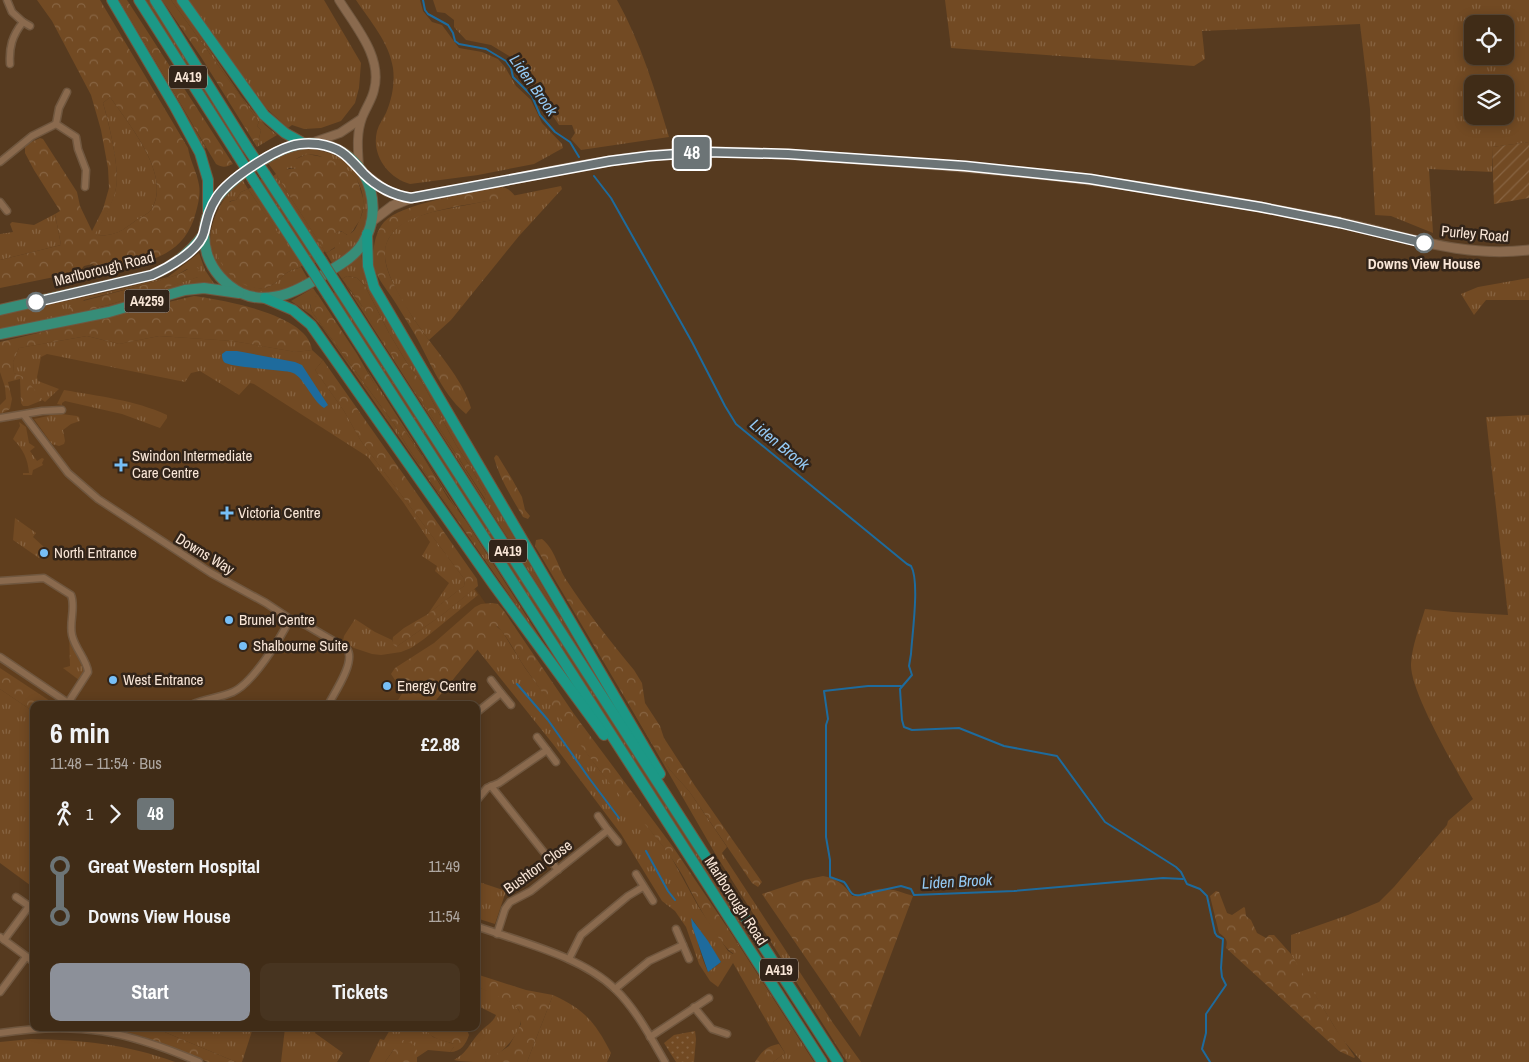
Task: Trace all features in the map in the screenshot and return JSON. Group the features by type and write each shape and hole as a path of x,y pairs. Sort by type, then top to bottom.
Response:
{"highway":[{"name":"A419","path":"112,0 200,153 208,180 208,214"},
{"name":"A419","path":"139,0 236,154 657,806"},
{"name":"A419","path":"155,0 633,746 679,814"},
{"name":"A419","path":"182,0 264,115 285,133 307,143"},
{"name":"A419","path":"368,234 368,266 374,288 665,783 679,814"},
{"name":"A419","path":"265,298 293,310 312,325 508,604 657,806"},
{"name":"Marlborough Road","path":"657,806 822,1062"},
{"name":"Marlborough Road","path":"679,814 838,1062"}],"main road":[{"path":"307,143 336,149 346,155 362,170 369,185 372,200 371,222 368,234 354,254 319,278 293,292 265,298 240,293 214,270 208,256 204,234 208,214 222,191 240,176 282,149 307,143"},
{"name":"Purley Road","path":"371,222 388,209 411,198 610,161 707,152 788,154 965,166 1072,177 1238,203 1463,250 1493,252 1529,250"},
{"name":"Purley Road","path":"362,170 388,192 411,198"},
{"name":"Marlborough Road","path":"0,310 152,275 181,259 204,234"},
{"name":"A4259","path":"0,334 108,312 185,290 204,288 240,293"}],"street":[{"path":"7,0 10,10 30,26"},
{"path":"339,0 366,43 374,66 375,88 361,119 357,142 362,170"},
{"path":"10,64 10,46 23,22"},
{"path":"56,124 59,108 67,92"},
{"path":"307,143 342,132 361,119"},
{"path":"0,162 32,136 56,124"},
{"path":"56,124 76,137 78,149 86,170 85,187"},
{"path":"0,202 7,211"},
{"path":"0,418 62,410"},
{"name":"Downs Way","path":"24,415 62,467 87,491 195,564 290,619 344,646 349,651 349,663 330,701"},
{"path":"0,581 44,578 72,596 72,635 88,672 71,701"},
{"path":"204,701 231,693 246,683 272,648 290,619"},
{"path":"0,657 65,701"},
{"path":"491,680 511,706"},
{"path":"480,709 501,693"},
{"path":"537,737 556,762"},
{"path":"480,797 491,786 528,765 547,750"},
{"path":"491,786 558,870"},
{"path":"598,816 618,842"},
{"name":"Bushton Close","path":"497,934 508,904 531,891 608,830"},
{"path":"636,874 652,901"},
{"path":"569,959 581,935 628,896 643,887"},
{"path":"16,897 30,906"},
{"path":"30,908 2,939 30,960"},
{"path":"480,928 569,959 615,989 630,1007 665,1062"},
{"path":"676,928 688,959"},
{"path":"615,989 649,961 683,945"},
{"path":"0,992 26,957"},
{"path":"650,1037 709,998"},
{"path":"694,1007 712,1029 727,1034"},
{"path":"0,1033 30,1030"},
{"path":"102,1031 139,1039 199,1062"}],"shaded area":[{"path":"296,333 486,604 487,611 496,626 435,701 30,701 30,709 0,689 0,344"}],"green space":[{"path":"37,0 100,0 188,148 199,185 198,202 194,219 179,244 157,258 102,270 92,264 84,266 79,272 0,288 0,260 61,245 55,214 60,211 34,170 25,153 25,145 40,138 43,139 77,192 80,206 92,231 103,209 109,188 108,168 101,130 91,95 52,21","holes":["110,97 146,151 157,182 156,197 151,210 127,227 110,235 97,236 95,234 113,200 117,179 113,146 103,103"]},
{"path":"116,0 119,0 206,148 203,149"},
{"path":"119,0 127,0 233,164 224,167 216,164"},
{"path":"144,0 149,0 244,149 241,151"},
{"path":"162,0 171,0 259,122 257,126 261,130 257,147 201,57"},
{"path":"171,0 176,0 241,96 265,125 277,135 257,147 261,130 257,126 259,122"},
{"path":"188,0 324,0 361,63 359,88 355,103 341,121 321,128 304,129 292,125 288,128 267,109"},
{"path":"356,0 420,0 423,11 432,22 442,25 459,48 482,52 498,59 516,86 531,100 542,123 562,144 563,148 534,164 478,175 410,184 395,177 388,171 379,157 376,140 378,128 386,113 391,97 394,79 391,58 373,24"},
{"path":"433,0 617,0 626,16 653,84 669,137 581,150 571,139 575,133 572,125 559,125 541,99 525,84 511,57 491,45 466,40 454,27 454,20 445,13 437,12"},
{"path":"945,0 1529,0 1529,142 1492,147 1492,172 1429,169 1433,233 1391,216 1375,215 1370,109 1360,24 1202,31 1205,59 1194,66 951,48"},
{"path":"110,97 128,121 146,151 157,182 156,197 150,211 123,229 110,235 97,236 94,234 110,206 117,180 113,146 103,103"},
{"path":"1529,142 1529,198 1494,204 1492,147"},
{"path":"306,148 332,154 346,161 361,178 368,200 367,223 363,234 354,247 332,263 326,253 335,248 338,231 347,235 356,228 363,211 363,195 357,180 351,174 329,160 318,156 302,156 296,159 297,169 289,168 277,176 325,251 322,254 272,177 276,174 268,163 283,153"},
{"path":"307,154 328,158 349,171 357,179 363,198 364,205 360,220 349,236 338,231 336,234 340,244 326,253 277,176 283,170 296,169 296,159"},
{"path":"262,178 316,262 314,264 260,180"},
{"path":"242,179 248,189 241,192 236,200 230,201 221,222 218,244 223,264 239,280 257,288 268,287 291,270 301,267 308,279 280,291 256,292 237,285 228,279 215,263 210,243 213,222 228,194"},
{"path":"561,186 562,189 519,236 451,320 429,340 401,298 385,261 385,248 393,233 405,222 432,212"},
{"path":"252,187 303,265 300,267 248,189"},
{"path":"496,187 507,188 515,196 451,208 415,218 404,223 394,231 386,247 385,259 392,281 413,318 462,386 471,408 466,414 441,384 411,328 378,277 375,270 373,252 378,232 384,222 392,216 436,200"},
{"path":"248,189 301,267 291,270 272,285 264,288 249,286 235,279 220,261 216,250 218,229 223,209 228,203 236,200 241,192"},
{"path":"55,214 61,245 0,260 0,234 13,232 10,224 12,222 34,225"},
{"path":"199,253 205,270 215,285 184,285 84,314 0,330 0,315 168,277","holes":["187,269 198,277 108,305 74,314 84,300 158,281 177,275"]},
{"path":"361,255 366,282 370,291 587,662 345,284 360,303 485,500 486,495 471,468 456,445 422,382 410,368 389,333 365,286 357,278 347,276 342,279 338,273"},
{"path":"194,266 199,269 198,277 190,280 74,314 69,309 72,304 158,281 177,275"},
{"path":"347,276 357,278 365,286 389,333 410,368 422,382 456,445 471,468 486,495 487,502 360,303 342,279"},
{"path":"1529,278 1529,300 1486,300 1474,315 1461,294 1478,287"},
{"path":"313,288 323,303 316,296 310,305 312,312 394,424 467,534 472,537 466,521 541,639 540,639 322,327 311,315 291,301"},
{"path":"335,292 699,857 765,962 332,294"},
{"path":"318,295 448,498 466,521 472,534 471,537 467,534 407,446 394,424 312,312 310,303"},
{"path":"194,296 243,305 280,318 296,327 307,338 312,350 296,352 233,341 159,336 119,344 87,336 19,348 13,362 14,373 24,377 43,400 23,406 21,403 20,379 8,382 12,399 10,409 0,414 0,405 6,399 5,387 0,372 0,342"},
{"path":"87,336 119,344 159,336 233,341 296,352 312,350 323,360 315,370 344,411 361,441 465,580 464,586 428,614 449,583 435,571 437,566 422,556 430,542 403,502 368,457 254,384 250,383 239,395 200,371 191,373 185,382 47,354 41,357 38,381 59,389 45,402 24,379 14,373 13,362 19,348"},
{"path":"323,360 477,579 478,586 442,615 396,647 392,643 393,637 428,614 464,586 465,580 361,441 344,411 315,370"},
{"path":"366,368 462,516 398,422"},
{"path":"64,390 116,399 142,406 167,415 167,418 160,428 122,414 65,401 62,405 57,404"},
{"path":"54,413 77,416 80,421 71,424 63,430 65,441 64,444 59,446 52,444 34,419"},
{"path":"1529,415 1529,1062 1362,1062 1342,1039 1296,964 1291,954 1291,935 1379,902 1447,825 1448,821 1473,799 1426,712 1413,677 1412,657 1425,609 1508,615 1486,417"},
{"path":"19,422 26,427 29,443 35,447 30,451 37,461 42,458 44,459 43,465 33,470 32,475 23,475 23,473 29,473 26,459 22,450 13,439 20,426"},
{"path":"496,455 522,497 525,510 530,516 528,519 523,517 503,481 494,458"},
{"path":"15,518 36,533 33,537 45,548 39,558 13,540"},
{"path":"542,539 550,548 564,576 583,604 634,670 642,683 645,703 660,726 664,738 762,882 758,887 752,883 689,791 670,770 651,742 535,546 536,540"},
{"path":"474,589 478,595 424,639 401,652 381,655 372,654 354,648 343,641 344,636 355,619 392,640 396,647 442,615"},
{"path":"481,604 498,604 504,611 574,714 673,847 733,936 739,947 740,952 737,955 716,934 675,863 591,759 522,664 497,626 435,701 397,701 403,692 391,674 395,668 434,643 475,607"},
{"path":"496,626 502,631 525,668 600,771 670,855 698,906 728,951 733,954 739,947 733,936 814,1062 773,1062 785,1053 733,963 718,987 710,981 699,964 686,927 675,911 662,901 621,834 553,744 477,649","holes":["693,920 721,962 708,972"]},
{"path":"69,629 72,645 83,668 79,680 63,668 70,666"},
{"path":"0,668 50,701 30,701 30,709 0,689"},
{"path":"0,689 30,709 30,885 0,863"},
{"path":"630,706 670,770 689,791 727,847 722,853 833,1023 861,1062 847,1062 716,855"},
{"path":"823,876 832,878 840,883 852,896 884,889 913,896 860,1037 762,894 804,880"},
{"path":"480,882 506,891 495,924 480,919"},
{"path":"1216,891 1219,892 1227,913 1232,915 1244,907 1246,916 1251,920 1257,933 1266,938 1269,935 1274,935 1291,954 1354,1058 1339,1051 1226,948 1227,941 1219,933 1210,896"},
{"path":"480,975 526,990 553,995 527,1062 485,1062 509,1046 521,1024 519,1010 510,1002 480,988"},
{"path":"480,988 513,1004 521,1015 521,1023 513,1039 492,1059 485,1062 454,1060 465,1051 496,1015 480,1007"},
{"path":"553,995 573,1006 594,1025 611,1053 607,1062 527,1062"},
{"path":"118,1031 162,1031 236,1062 208,1062 169,1047"},
{"path":"162,1031 252,1031 242,1062 236,1062"},
{"path":"285,1031 316,1031 315,1033 343,1053 337,1062 281,1062"},
{"path":"389,1031 428,1031 433,1037 454,1044 454,1047 450,1052 428,1050 416,1058 417,1050 394,1049 385,1062 369,1062 380,1039 384,1040"},
{"path":"467,1031 469,1035 462,1047 457,1051 450,1052 454,1044 433,1037 427,1032"},
{"path":"695,1031 694,1062 676,1062 664,1043 674,1035"},
{"path":"31,1039 69,1040 104,1044 139,1051 175,1062 0,1062 0,1042"},
{"path":"403,1040 413,1044 417,1050 417,1062 385,1062 397,1045"},
{"path":"779,1044 785,1053 773,1062 755,1062 765,1050"}],"water":[{"path":"226,351 237,351 302,365 328,405 324,408 319,404 295,374 228,364 224,362 222,357 222,354"},
{"path":"691,918 721,962 708,972 692,926"}],"waterway":[{"name":"Liden Brook","path":"423,0 428,14 448,25 455,41 459,44 486,49 506,61 511,68 513,77 532,96 540,115 555,132 570,142 579,157"},
{"name":"Liden Brook","path":"594,176 611,198 736,424 911,566 915,583 914,622 909,666 912,675 900,689 904,727 912,730 959,728 1004,746 1057,756 1105,822 1176,867 1187,884 1200,889 1207,896 1215,933 1223,939 1221,968 1222,977 1226,985 1206,1014 1206,1033 1202,1049 1210,1062"},
{"path":"517,684 548,720 619,818"},
{"name":"Liden Brook","path":"901,686 868,686 824,691 828,719 826,725 826,837 830,860 830,877 844,882 854,895 901,886 911,889 914,895 1014,891 1163,878 1183,879"},
{"path":"646,851 675,900"}],"bus line":[{"name":"48","path":"36,302 152,275 166,268 181,259 204,234 206,218 210,208 226,186 282,149 303,143 336,149 353,160 364,174 385,190 395,195 411,198 610,161 649,156 707,152 788,154 965,166 1090,179 1260,207 1383,232 1424,243"}],"place":[{"name":"Downs View House","path":"1424,243"},
{"name":"Swindon Intermediate Care Centre","path":"121,465"},
{"name":"Victoria Centre","path":"227,513"},
{"name":"North Entrance","path":"44,553"},
{"name":"Brunel Centre","path":"229,620"},
{"name":"Shalbourne Suite","path":"243,646"},
{"name":"West Entrance","path":"113,680"},
{"name":"Energy Centre","path":"387,686"}]}
